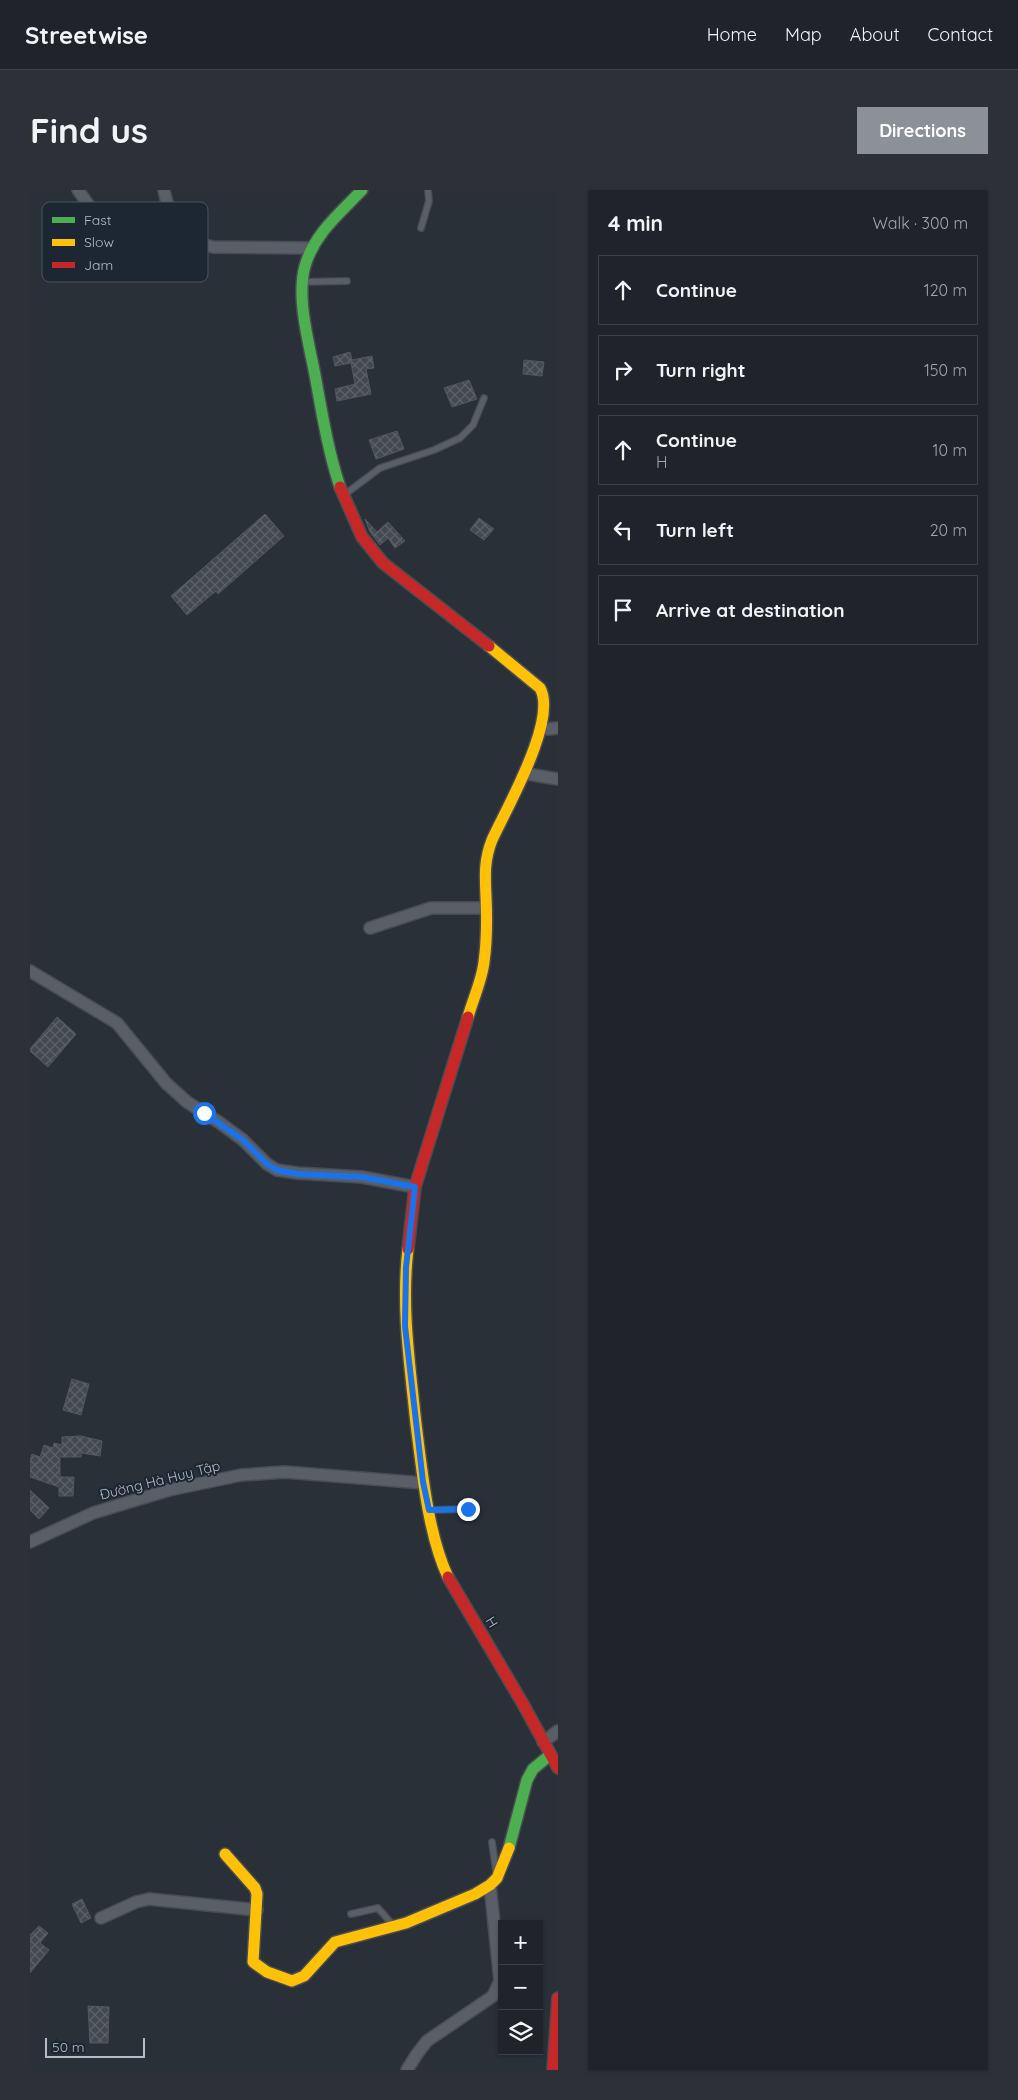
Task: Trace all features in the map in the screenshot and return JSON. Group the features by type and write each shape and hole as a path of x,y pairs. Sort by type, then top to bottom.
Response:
{"street":[{"path":"78,190 86,202"},
{"path":"164,190 168,202"},
{"path":"362,190 323,231 312,248 305,266 302,282 304,315 332,460 343,497 362,537 383,563 530,678 542,691 553,728"},
{"path":"208,246 312,248"},
{"name":"H","path":"553,728 492,842 485,863 484,964 415,1187 406,1267 405,1326 423,1482 438,1549 447,1575 523,1704 558,1768"},
{"path":"528,774 558,779"},
{"path":"370,928 431,908 486,908"},
{"path":"30,971 117,1023 166,1082 186,1102 243,1140 267,1164 277,1170 298,1174 362,1177 415,1187"},
{"name":"Đường Hà Huy Tập","path":"30,1542 93,1512 169,1490 241,1475 285,1472 423,1482"},
{"path":"543,1742 558,1731"},
{"path":"225,1854 255,1888 257,1910 253,1962 263,1971 290,1981 299,1980 306,1975 328,1947 335,1942 406,1923 475,1894 493,1881 506,1859 527,1780 533,1769 550,1755"},
{"path":"407,2070 427,2041 454,2024 497,1992 500,1981 493,1881"},
{"path":"101,1918 136,1902 149,1899 257,1910"},
{"path":"553,2070 558,1998"}],"lane":[{"path":"421,228 429,201 428,190"},
{"path":"302,282 347,281"},
{"path":"343,497 380,468 434,450 460,438 473,426 484,398"},
{"path":"429,1510 468,1509"},
{"path":"492,1842 493,1881"},
{"path":"352,1914 378,1908 394,1926"}],"building":[{"path":"350,352 352,360 372,356 374,368 366,369 371,394 337,401 335,389 355,384 351,363 335,366 333,357"},
{"path":"524,360 544,362 542,376 523,374"},
{"path":"469,380 477,399 452,407 444,388"},
{"path":"397,431 404,449 376,459 369,440"},
{"path":"265,514 284,536 218,594 216,591 187,615 171,596"},
{"path":"479,518 494,529 484,540 470,530"},
{"path":"365,519 377,532 388,522 405,541 395,548 388,538 380,545 370,532"},
{"path":"57,1017 76,1034 48,1067 30,1049"},
{"path":"72,1379 89,1384 81,1415 63,1410"},
{"path":"81,1436 102,1441 100,1456 81,1453 81,1457 60,1457 60,1477 74,1477 73,1496 59,1496 59,1487 30,1477 32,1454 40,1457 44,1445 53,1448 54,1443 62,1445 62,1437"},
{"path":"30,1490 49,1508 39,1519 30,1510"},
{"path":"82,1899 91,1918 81,1923 72,1904"},
{"path":"39,1926 48,1933 40,1943 49,1950 30,1973 30,1935"},
{"path":"88,2006 109,2007 108,2043 90,2043"}],"traffic: fast":[{"path":"340,487 329,446 307,335 302,292 305,266 309,254 321,234 362,190"},
{"path":"509,1848 527,1780 533,1769 550,1755"}],"traffic: slow":[{"path":"468,1017 483,969 486,946 486,861 492,840 528,764 542,721 544,702 540,688 489,646"},
{"path":"408,1249 405,1293 406,1315 423,1482 435,1542 448,1577"},
{"path":"225,1854 255,1888 257,1894 253,1962 267,1972 292,1981 304,1976 335,1942 406,1923 475,1894 490,1885 497,1878 509,1848"}],"traffic: jam":[{"path":"340,487 362,537 383,563 489,646"},
{"path":"408,1249 415,1187 468,1017"},
{"path":"448,1577 523,1704 558,1768"},
{"path":"553,2070 558,1998"}],"route":[{"path":"204,1113 243,1140 267,1164 277,1170 298,1174 362,1177 415,1187 406,1267 405,1326 423,1482 429,1510 468,1509"}]}
